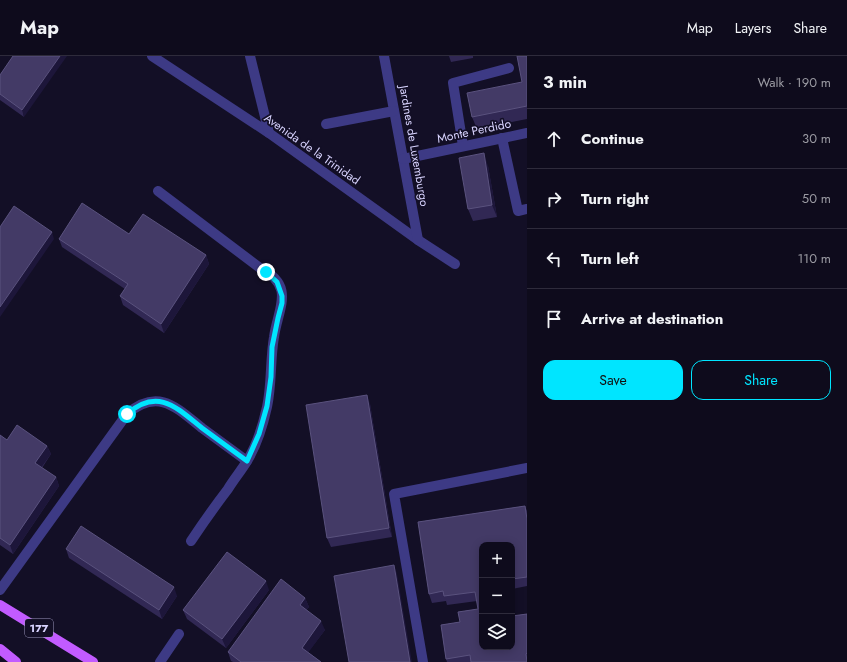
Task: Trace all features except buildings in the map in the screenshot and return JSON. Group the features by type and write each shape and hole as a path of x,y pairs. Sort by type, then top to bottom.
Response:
{"main road":[{"name":"177","path":"0,604 93,662"},
{"path":"0,649 16,662"}],"street":[{"name":"Avenida de la Trinidad","path":"152,56 269,133 418,240 455,264"},
{"path":"251,56 269,133"},
{"name":"Jardines de Luxemburgo","path":"384,56 418,240"},
{"path":"463,146 453,83 509,68"},
{"path":"326,124 394,111"},
{"name":"Monte Perdido","path":"403,159 527,133"},
{"path":"502,138 518,211 527,209"},
{"path":"158,191 272,276 280,289 282,303 272,347 271,377 267,406 259,434 247,461 191,541"},
{"path":"0,590 127,414 137,407 148,402 170,404 182,411 247,461"},
{"path":"423,662 394,494 527,468"},
{"path":"160,662 179,634"}],"route":[{"path":"127,414 133,409 148,402 164,402 170,404 177,407 247,461 254,448 264,421 270,391 274,332 282,303 282,296 277,282 266,272"}]}
